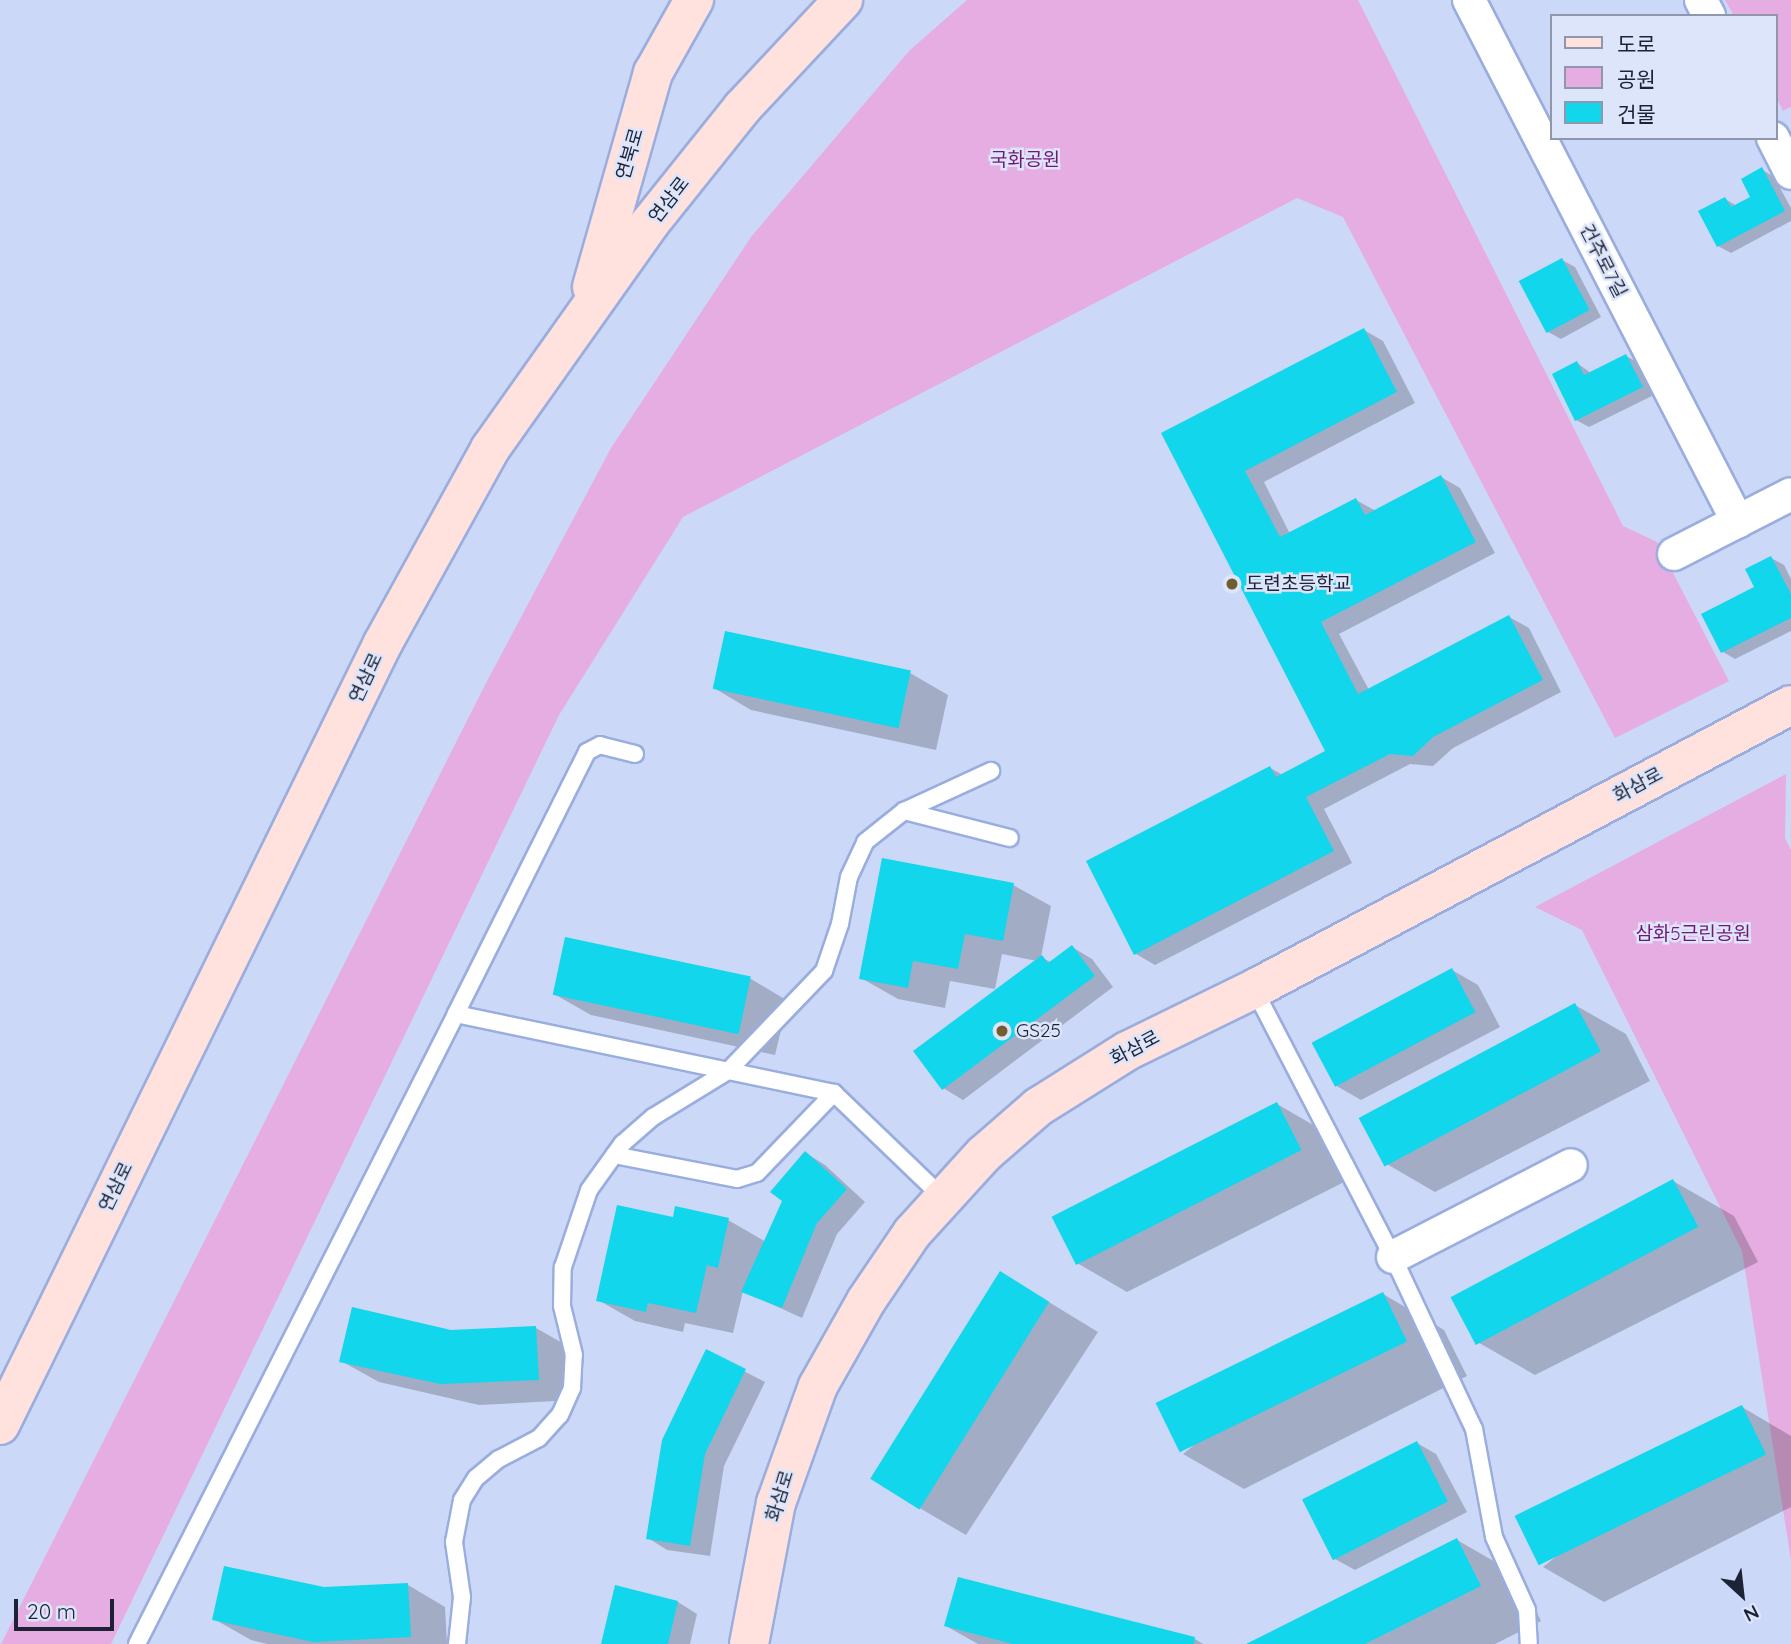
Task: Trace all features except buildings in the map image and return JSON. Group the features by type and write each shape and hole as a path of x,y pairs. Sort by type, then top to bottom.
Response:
{"main road":[{"name":"연북로","path":"584,314 653,74 694,0"},
{"name":"연삼로","path":"0,1425 383,643 490,449 584,314 742,108 843,0"},
{"name":"화삼로","path":"749,1644 776,1503 818,1386 866,1301 912,1233 984,1154 1038,1107 1127,1051 1254,989 1791,705"}],"street":[{"name":"건주로7길","path":"1469,0 1738,522"},
{"path":"1774,140 1791,173"},
{"path":"1674,554 1791,494"},
{"path":"1393,1256 1571,1165"}],"lane":[{"path":"136,1644 587,752 600,745 635,754"},
{"path":"457,1644 462,1597 454,1542 462,1500 484,1471 540,1438 559,1415 572,1388 574,1355 562,1306 563,1267 589,1190 614,1155 653,1117 728,1071 824,971 840,924 849,877 865,842 904,811 991,771"},
{"path":"904,811 1010,838"},
{"path":"1254,989 1393,1256 1474,1429 1494,1537 1527,1610 1529,1644"},
{"path":"456,1014 834,1093 943,1198"},
{"path":"614,1155 737,1179 757,1173 834,1093"}],"green space":[{"name":"국화공원","path":"967,0 1358,0 1623,526 1657,542 1729,681 1615,738 1343,217 1297,198 683,517 559,715 111,1644 1,1644 486,683 611,448 751,237 909,51"},
{"path":"1725,0 1791,0 1791,107 1783,111 1777,99 1777,14 1733,14"},
{"name":"삼화5근린공원","path":"1786,774 1785,838 1791,850 1791,1560 1742,1251 1582,930 1535,907"}],"place":[{"name":"도련초등학교","path":"1232,584"},
{"name":"GS25","path":"1002,1031"}]}
